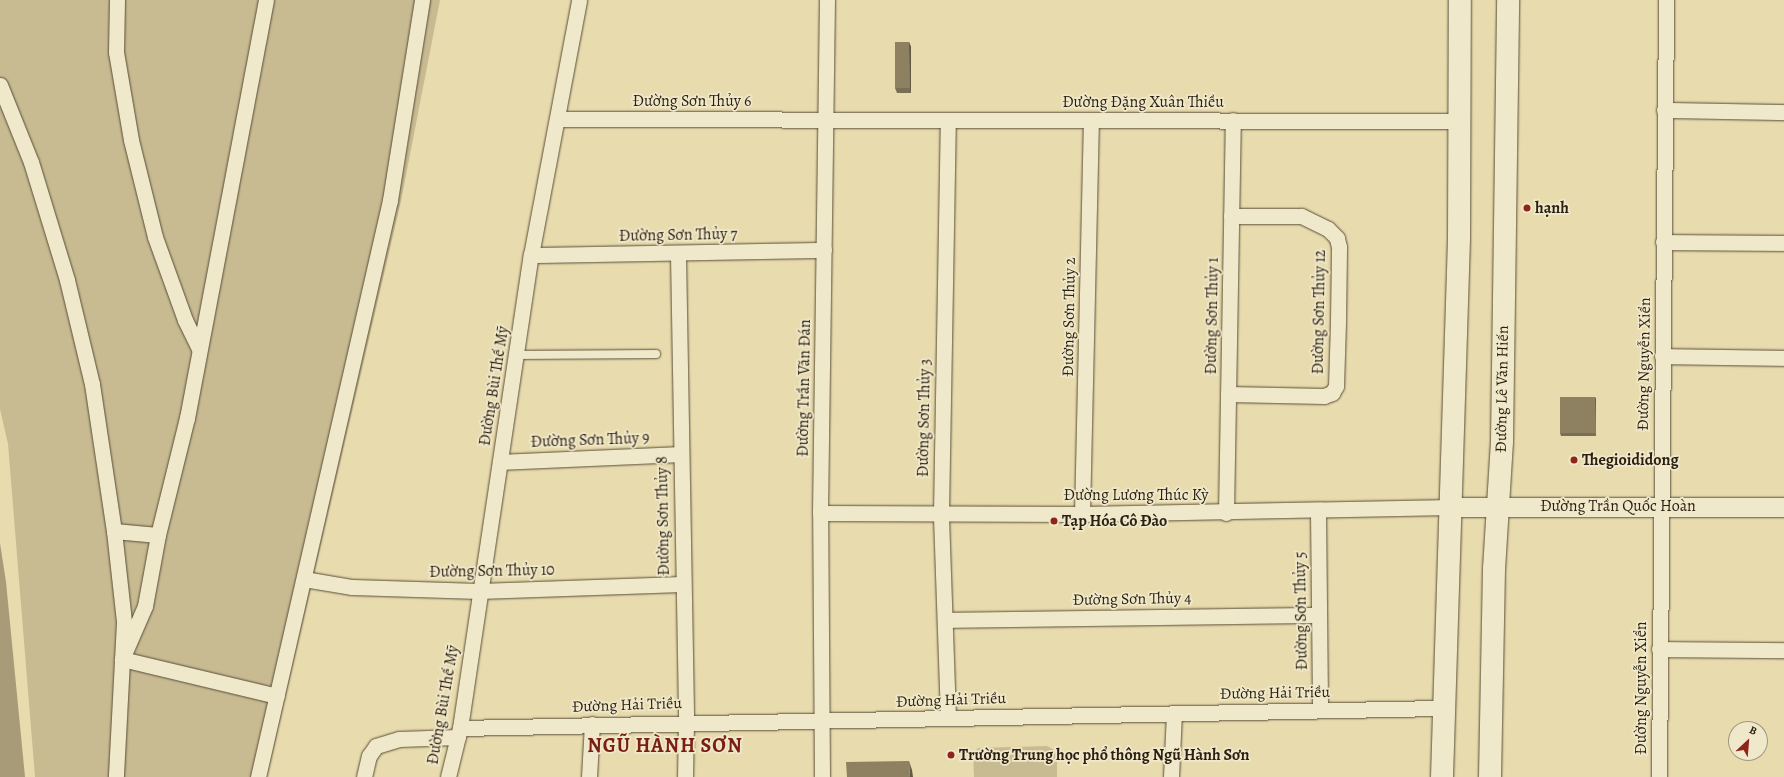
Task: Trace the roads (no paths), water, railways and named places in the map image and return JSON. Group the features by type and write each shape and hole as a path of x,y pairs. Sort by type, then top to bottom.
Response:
{"main road":[{"path":"1442,777 1443,708 1452,507 1460,121 1460,0"},
{"name":"Đường Lê Văn Hiến","path":"1490,777 1497,507 1502,441 1508,0"}],"street":[{"path":"117,0 116,52 131,140 155,237 185,320 199,349"},
{"path":"122,659 145,606 158,535 187,418 266,0"},
{"path":"258,777 390,200 422,0"},
{"name":"Đường Bùi Thế Mỹ","path":"448,777 459,732 479,591 517,355 531,255 579,0"},
{"name":"Đường Trần Văn Đán","path":"822,777 820,513 828,0"},
{"name":"Đường Nguyễn Xiển","path":"1659,777 1660,506 1666,0"},
{"path":"0,85 31,162 67,280 92,384 114,532 124,622 116,777"},
{"path":"1664,110 1784,112"},
{"name":"Đường Sơn Thủy 6","path":"557,119 826,119"},
{"name":"Đường Đặng Xuân Thiều","path":"826,119 1460,121"},
{"name":"Đường Sơn Thủy 3","path":"948,120 940,513 946,620 948,717"},
{"name":"Đường Sơn Thủy 2","path":"1082,514 1091,120"},
{"name":"Đường Sơn Thủy 1","path":"1226,512 1233,120"},
{"name":"Đường Sơn Thủy 12","path":"1228,394 1324,396 1332,393 1336,386 1338,321 1339,247 1337,238 1328,229 1301,216 1231,216"},
{"path":"1663,242 1784,242"},
{"name":"Đường Sơn Thủy 7","path":"531,255 678,254 824,250"},
{"name":"Đường Sơn Thủy 8","path":"678,254 682,584 686,721 685,777"},
{"path":"1662,356 1784,358"},
{"name":"Đường Sơn Thủy 9","path":"500,462 680,454"},
{"name":"Đường Trần Quốc Hoàn","path":"1452,507 1784,506"},
{"name":"Đường Lương Thúc Kỳ","path":"820,513 1082,514 1318,511 1452,507"},
{"name":"Đường Sơn Thủy 5","path":"1318,511 1320,710"},
{"path":"114,532 158,535"},
{"name":"Đường Sơn Thủy 10","path":"304,579 352,587 479,591 682,584"},
{"name":"Đường Sơn Thủy 4","path":"946,620 1319,615"},
{"path":"1659,649 1784,650"},
{"path":"122,659 277,696"},
{"name":"Đường Hải Triều","path":"364,777 369,756 376,746 399,739 459,732 592,724 686,721 821,722 948,717 1443,708"},
{"path":"1171,777 1174,713"},
{"path":"589,777 592,724"}],"lane":[{"path":"517,355 656,354"}],"place":[{"name":"hạnh","path":"1527,208"},
{"name":"Thegioididong","path":"1574,460"},
{"name":"Tạp Hóa Cô Đào","path":"1054,521"},
{"name":"Trường Trung học phổ thông Ngũ Hành Sơn","path":"951,755"}],"district":[{"name":"NGŨ HÀNH SƠN","path":"665,745"}]}
